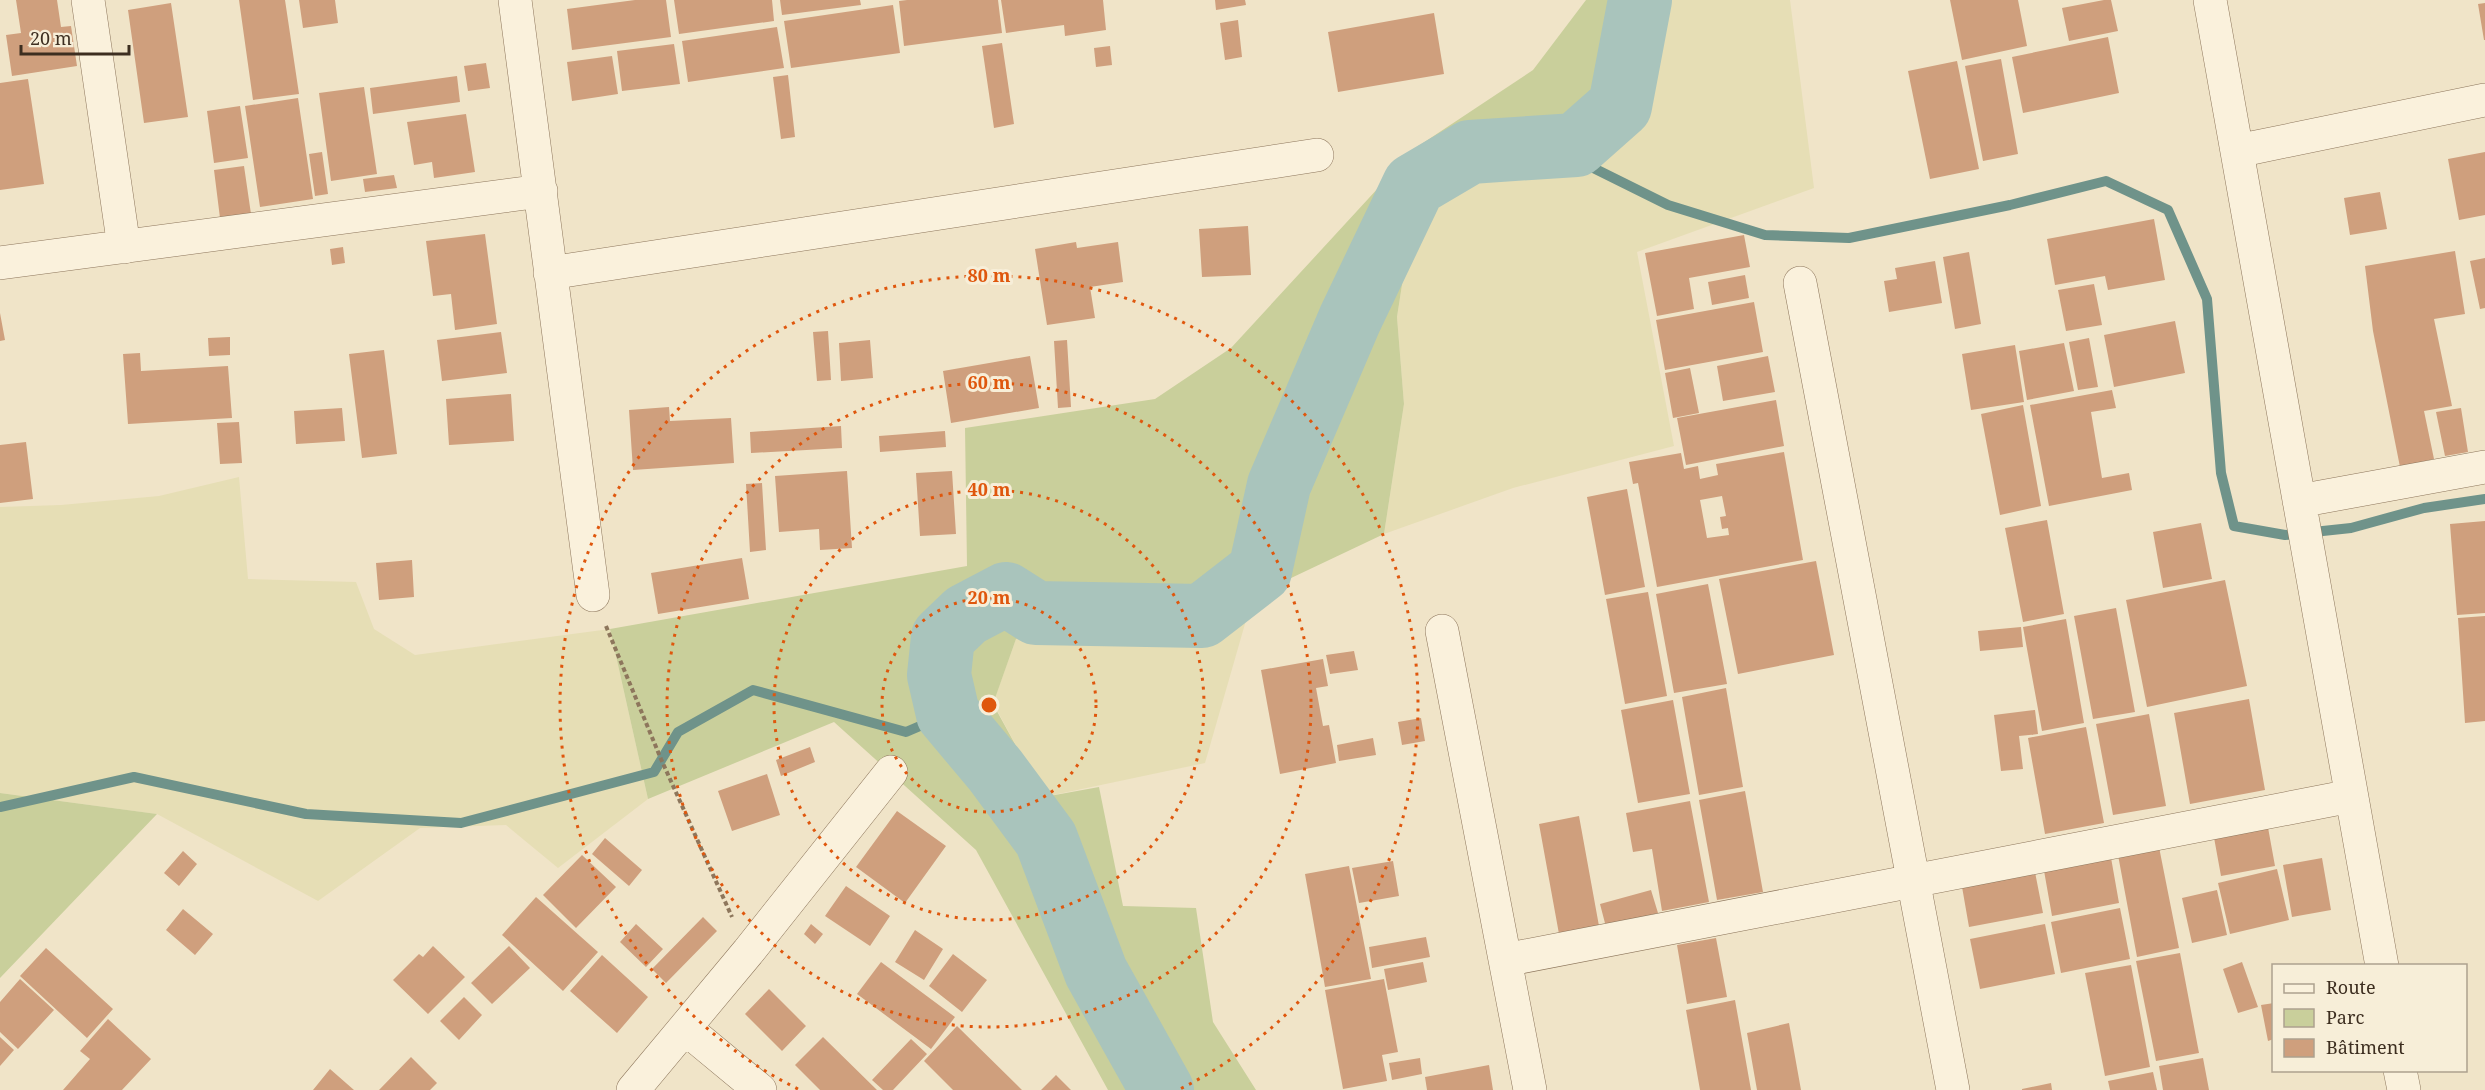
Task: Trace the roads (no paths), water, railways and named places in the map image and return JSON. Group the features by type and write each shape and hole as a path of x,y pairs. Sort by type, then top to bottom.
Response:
{"street":[{"path":"88,0 124,247"},
{"path":"515,0 593,595"},
{"path":"2210,0 2382,964"},
{"path":"2237,151 2485,100"},
{"path":"550,273 1317,155"},
{"path":"0,263 541,191"},
{"path":"1800,283 1953,1090"},
{"path":"2299,501 2485,467"},
{"path":"1442,631 1530,1090"},
{"path":"633,1090 748,952 891,772"},
{"path":"1505,960 2351,796"},
{"path":"685,1028 760,1090"},
{"path":"2400,1072 2404,1090"}],"waterway":[{"path":"1162,1090 1096,972 1046,839 995,770 948,714 939,675 943,637 966,615 1006,594 1036,613 1202,616 1260,571 1279,485 1350,319 1414,185 1470,152 1576,145 1620,106 1640,0"},
{"path":"1551,147 1668,205 1765,235 1849,238 2010,205 2106,181 2168,210 2207,299 2221,473 2234,526 2285,535 2351,528 2424,508 2485,499"},
{"path":"0,807 134,777 306,814 461,823 654,772 678,732 753,690 906,732 948,714"}]}
